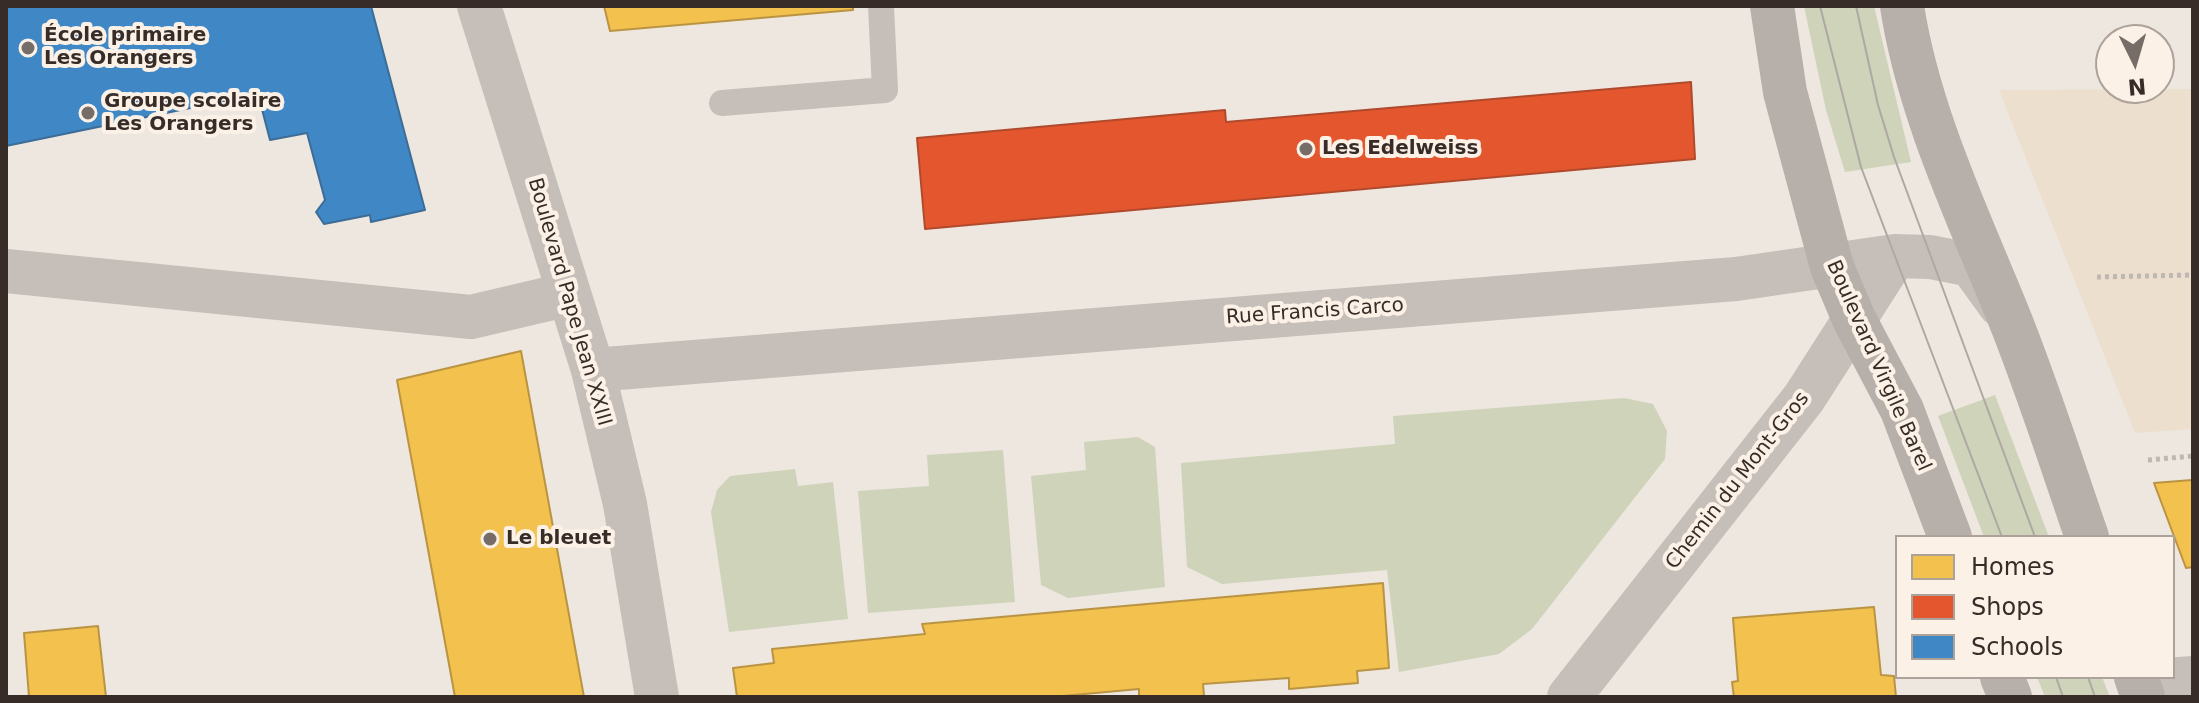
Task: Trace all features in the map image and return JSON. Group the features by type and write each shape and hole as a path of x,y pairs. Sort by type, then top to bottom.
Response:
{"main road":[{"name":"Boulevard Virgile Barel","path":"1772,6 1785,92 1832,267 1854,319 1902,410 1949,535"},
{"path":"1902,6 1906,35 1932,115 2009,316 2086,535"}],"street":[{"name":"Boulevard Pape Jean XXIII","path":"479,6 593,370 625,504 657,697"},
{"name":"Rue Francis Carco","path":"593,370 1736,279 1895,256 1930,257 1971,265 2009,316"},
{"name":"Chemin du Mont-Gros","path":"1569,697 1804,398 1895,256"},
{"path":"6,271 471,317 569,294"},
{"path":"2139,685 2193,678"}],"lane":[{"path":"722,103 885,90 881,6"}],"path":[{"path":"2097,277 2193,275"},
{"path":"2148,460 2193,456"}],"green space":[{"path":"1804,6 1874,6 1911,162 1845,172 1826,110"},
{"path":"1995,395 2048,535 1983,535 1938,416"},
{"path":"1624,398 1653,404 1667,431 1665,459 1532,629 1499,654 1399,672 1387,570 1222,584 1187,567 1181,463 1395,444 1393,416"},
{"path":"1138,437 1155,447 1165,587 1068,598 1041,585 1031,476 1086,470 1084,442"},
{"path":"1003,450 1015,602 868,613 858,491 929,486 927,455"},
{"path":"795,469 798,486 833,482 848,619 729,632 711,512 717,490 730,476"},
{"path":"2038,679 2103,679 2110,697 2045,697"}],"shaded area":[{"path":"2175,89 2193,89 2193,429 2135,433 1999,90 2095,90 2095,104 2175,104"}],"building: Homes":[{"path":"604,6 853,6 853,10 610,31"},
{"name":"Le bleuet","path":"521,351 584,697 455,697 397,380"},
{"path":"2192,480 2193,567 2186,568 2154,483"},
{"path":"1383,583 1389,668 1357,671 1358,683 1289,689 1289,678 1203,684 1204,696 1193,697 1139,697 1139,689 1052,697 737,697 733,668 774,663 772,649 925,634 922,624"},
{"path":"1874,607 1881,675 1894,676 1896,697 1734,697 1732,682 1738,681 1733,618"},
{"path":"98,626 106,697 29,697 24,633"}],"building: Shops":[{"name":"Les Edelweiss","path":"1691,82 1695,159 925,229 917,138 1225,110 1226,122"}],"building: Schools":[{"name":"Groupe scolaire Les Orangers","path":"6,6 371,6 425,210 371,222 370,215 324,224 316,212 325,200 307,133 270,140 258,94 6,146"}],"tram line":[{"path":"1820,6 1861,167 2001,535"},
{"path":"1856,6 1878,105 1894,157 2034,535"},
{"path":"2057,679 2063,697"},
{"path":"2089,679 2095,697"}],"place":[{"name":"École primaire Les Orangers","path":"28,48"},
{"name":"Groupe scolaire Les Orangers","path":"88,113"},
{"name":"Les Edelweiss","path":"1306,149"},
{"name":"Le bleuet","path":"490,539"}]}
